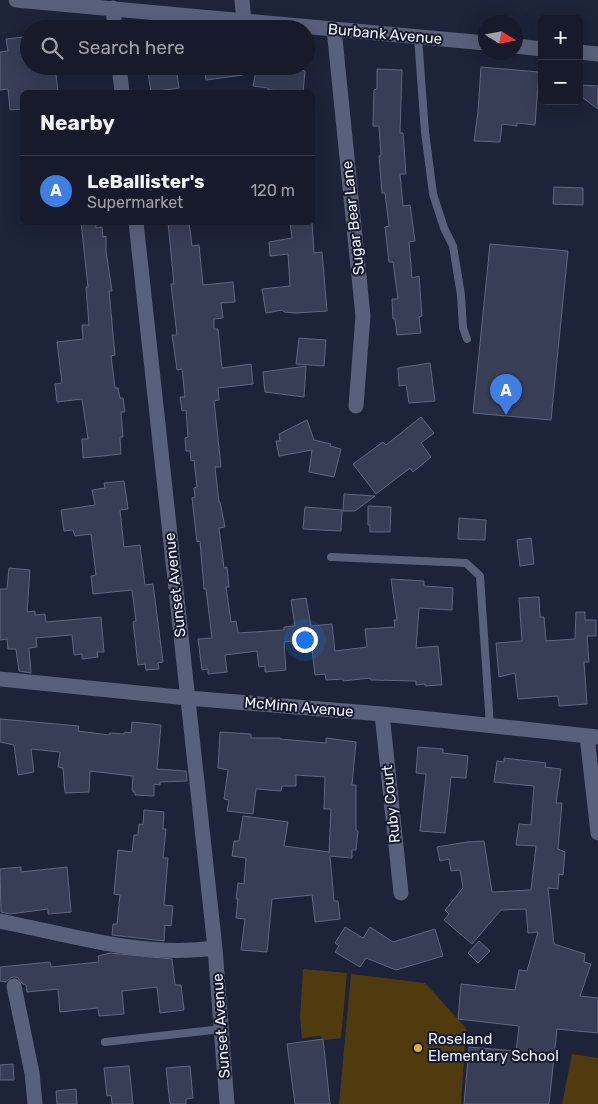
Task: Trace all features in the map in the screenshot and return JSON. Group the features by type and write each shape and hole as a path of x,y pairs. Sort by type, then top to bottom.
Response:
{"street":[{"name":"Burbank Avenue","path":"16,0 75,3 234,20"},
{"path":"242,0 244,20"},
{"path":"112,8 114,20"},
{"name":"Burbank Avenue","path":"315,27 478,42"},
{"name":"Sugar Bear Lane","path":"334,29 363,316 356,406"},
{"path":"523,47 538,49"},
{"path":"583,52 598,54"},
{"path":"120,75 122,90"},
{"name":"Sunset Avenue","path":"136,225 215,948 227,1104"},
{"name":"McMinn Avenue","path":"0,679 188,698 382,714 593,737"},
{"name":"Ruby Court","path":"382,714 401,893"},
{"path":"593,737 598,833"},
{"path":"0,922 133,948 166,951 194,951 215,948"},
{"path":"14,986 32,1073 35,1104"}],"lane":[{"path":"418,37 432,194 444,228 454,246 461,295 463,328 466,339"},
{"path":"331,557 466,563 480,576 490,726"},
{"path":"105,1042 222,1029"}],"shaded area":[{"path":"303,969 347,973 341,1038 325,1040 320,1036 302,1038 300,1017"},
{"path":"351,974 425,983 466,1028 461,1104 339,1104"},
{"path":"572,1054 598,1058 598,1104 562,1104"}],"building":[{"path":"20,37 20,75 56,75 58,90 20,90 20,109 10,110 8,89 0,90 0,52 8,51 6,39"},
{"path":"481,67 538,72 535,125 517,123 517,126 502,124 500,142 474,141"},
{"path":"377,69 402,70 400,133 403,133 406,174 400,174 403,206 410,205 415,241 409,242 412,278 419,276 422,316 419,317 421,333 397,335 395,319 393,319 392,299 398,299 393,262 389,262 385,227 389,226 385,193 382,193 379,126 373,126 374,90 377,89"},
{"path":"148,75 177,75 179,88 151,90"},
{"path":"205,75 243,75 206,80"},
{"path":"255,75 305,75 303,90 268,90 268,88 253,86"},
{"path":"583,85 598,86 598,109 583,98"},
{"path":"554,187 583,188 583,205 553,204"},
{"path":"81,225 96,225 96,228 102,227 103,237 106,236 106,251 112,291 109,291 115,355 111,356 115,388 118,388 120,398 123,398 125,412 121,412 123,437 120,437 121,454 83,458 82,439 88,439 82,399 57,402 55,384 62,383 57,342 83,339 82,325 89,325 86,287 88,287"},
{"path":"168,225 189,225 192,246 199,245 203,285 233,282 235,302 221,303 223,318 214,319 214,329 218,329 222,368 251,364 253,384 218,388 219,400 214,401 221,467 215,467 219,502 225,527 219,528 224,568 227,567 229,587 226,587 231,622 236,621 238,633 284,630 284,627 295,626 291,600 306,598 311,626 332,624 335,651 367,647 365,629 395,627 394,620 397,620 391,579 424,581 424,586 453,588 452,610 419,608 416,648 438,646 442,685 425,686 425,684 416,685 416,681 371,680 370,678 343,681 343,679 326,680 325,674 315,675 311,639 284,642 286,670 265,672 265,666 259,667 257,651 225,655 227,672 208,674 208,669 202,670 198,639 212,638 206,589 204,589 200,541 197,542 192,498 195,497 194,488 197,487 194,460 191,461 190,451 186,451 185,438 188,437 186,410 182,411 180,397 185,397 182,369 177,370 172,335 177,335 171,284 174,284"},
{"path":"290,225 312,225 314,253 322,252 327,311 296,313 284,312 282,310 266,313 262,289 290,286 288,254 270,256 269,242 292,238"},
{"path":"490,244 568,251 551,420 473,413"},
{"path":"299,338 326,340 324,366 296,364"},
{"path":"430,363 435,401 409,403 406,385 399,386 398,368"},
{"path":"306,366 304,397 265,392 263,372"},
{"path":"421,417 434,433 421,443 431,457 413,472 410,468 376,494 353,464 383,442 386,445"},
{"path":"307,420 314,440 331,444 330,446 341,449 334,477 309,472 312,450 279,456 276,441 280,441 279,434"},
{"path":"124,481 128,509 120,510 124,547 140,545 145,585 153,584 163,662 158,663 159,669 146,670 145,664 138,665 133,622 136,621 132,590 93,594 91,576 96,575 91,534 75,536 73,530 64,531 61,510 95,505 92,490 105,488 104,483"},
{"path":"344,494 375,496 355,511 343,511"},
{"path":"368,506 391,507 390,532 370,532"},
{"path":"305,507 342,510 341,531 303,529"},
{"path":"459,518 486,520 485,540 458,539"},
{"path":"531,538 534,564 520,566 517,540"},
{"path":"9,568 30,570 27,612 35,611 35,615 45,614 46,622 101,617 104,652 97,652 98,657 82,659 82,654 74,655 72,635 36,638 37,647 29,648 31,673 19,671 16,649 8,649 7,639 0,640 0,589 7,589"},
{"path":"539,597 540,617 544,617 546,641 575,639 576,612 585,612 585,620 596,620 596,636 587,636 589,662 584,662 587,704 559,706 558,696 518,699 515,673 499,677 496,643 522,641 519,598"},
{"path":"0,719 79,726 78,731 109,735 110,733 131,733 132,722 161,725 157,769 186,771 187,781 160,782 160,785 154,784 154,796 135,795 135,792 132,790 133,776 90,771 89,792 65,793 63,768 58,767 60,752 31,749 34,772 18,775 14,745 0,742"},
{"path":"220,732 251,734 251,738 280,738 326,743 326,738 356,742 352,785 356,785 356,830 358,831 356,850 352,850 352,858 330,856 334,901 338,901 340,919 315,922 312,895 272,899 267,952 241,950 245,919 236,918 238,899 236,899 238,883 244,884 246,858 232,856 234,841 239,841 243,816 288,822 284,846 329,853 331,809 324,809 325,777 296,775 296,786 282,786 281,791 256,789 253,814 227,811 229,800 224,799 228,770 218,768"},
{"path":"418,747 443,749 443,753 468,756 466,778 451,777 445,833 420,831 426,774 416,773"},
{"path":"504,758 546,763 545,767 561,769 556,803 562,803 558,849 565,852 563,875 559,874 558,889 548,888 554,944 585,954 584,962 591,964 580,996 598,998 598,1033 557,1029 549,1104 464,1104 469,1047 516,1051 519,1026 458,1019 461,984 515,990 519,970 527,971 538,932 528,933 526,909 501,910 472,944 444,920 449,914 445,910 463,888 460,870 451,871 449,859 440,861 437,847 484,841 492,892 531,890 536,846 516,845 519,824 531,825 534,786 494,782 497,761 504,762"},
{"path":"144,810 164,812 163,829 166,829 163,858 168,858 164,905 173,906 171,926 165,925 164,941 112,935 113,924 117,924 120,895 114,894 118,850 132,852 134,835 138,835 139,824 143,825"},
{"path":"21,867 21,872 67,867 71,912 48,914 48,909 10,914 1,912 0,869"},
{"path":"345,927 363,938 370,927 393,942 435,929 443,956 396,970 366,958 360,967 335,952 339,946 335,943"},
{"path":"479,941 490,951 478,963 468,953"},
{"path":"110,953 172,959 175,985 181,985 184,1010 160,1013 157,987 122,991 124,1014 99,1016 98,1008 60,1012 58,989 27,992 26,985 17,977 12,977 6,982 0,981 0,967 50,962 51,967 99,962 98,956"},
{"path":"323,1039 330,1104 295,1104 287,1044"},
{"path":"13,1064 14,1080 0,1080 0,1065"},
{"path":"129,1066 133,1104 112,1104 111,1095 107,1096 104,1068"},
{"path":"190,1066 193,1098 186,1099 186,1104 170,1104 166,1068"},
{"path":"76,1089 77,1104 57,1104 56,1091"}],"place":[{"name":"LeBallister's","path":"506,415"},
{"name":"Roseland Elementary School","path":"418,1048"}]}
